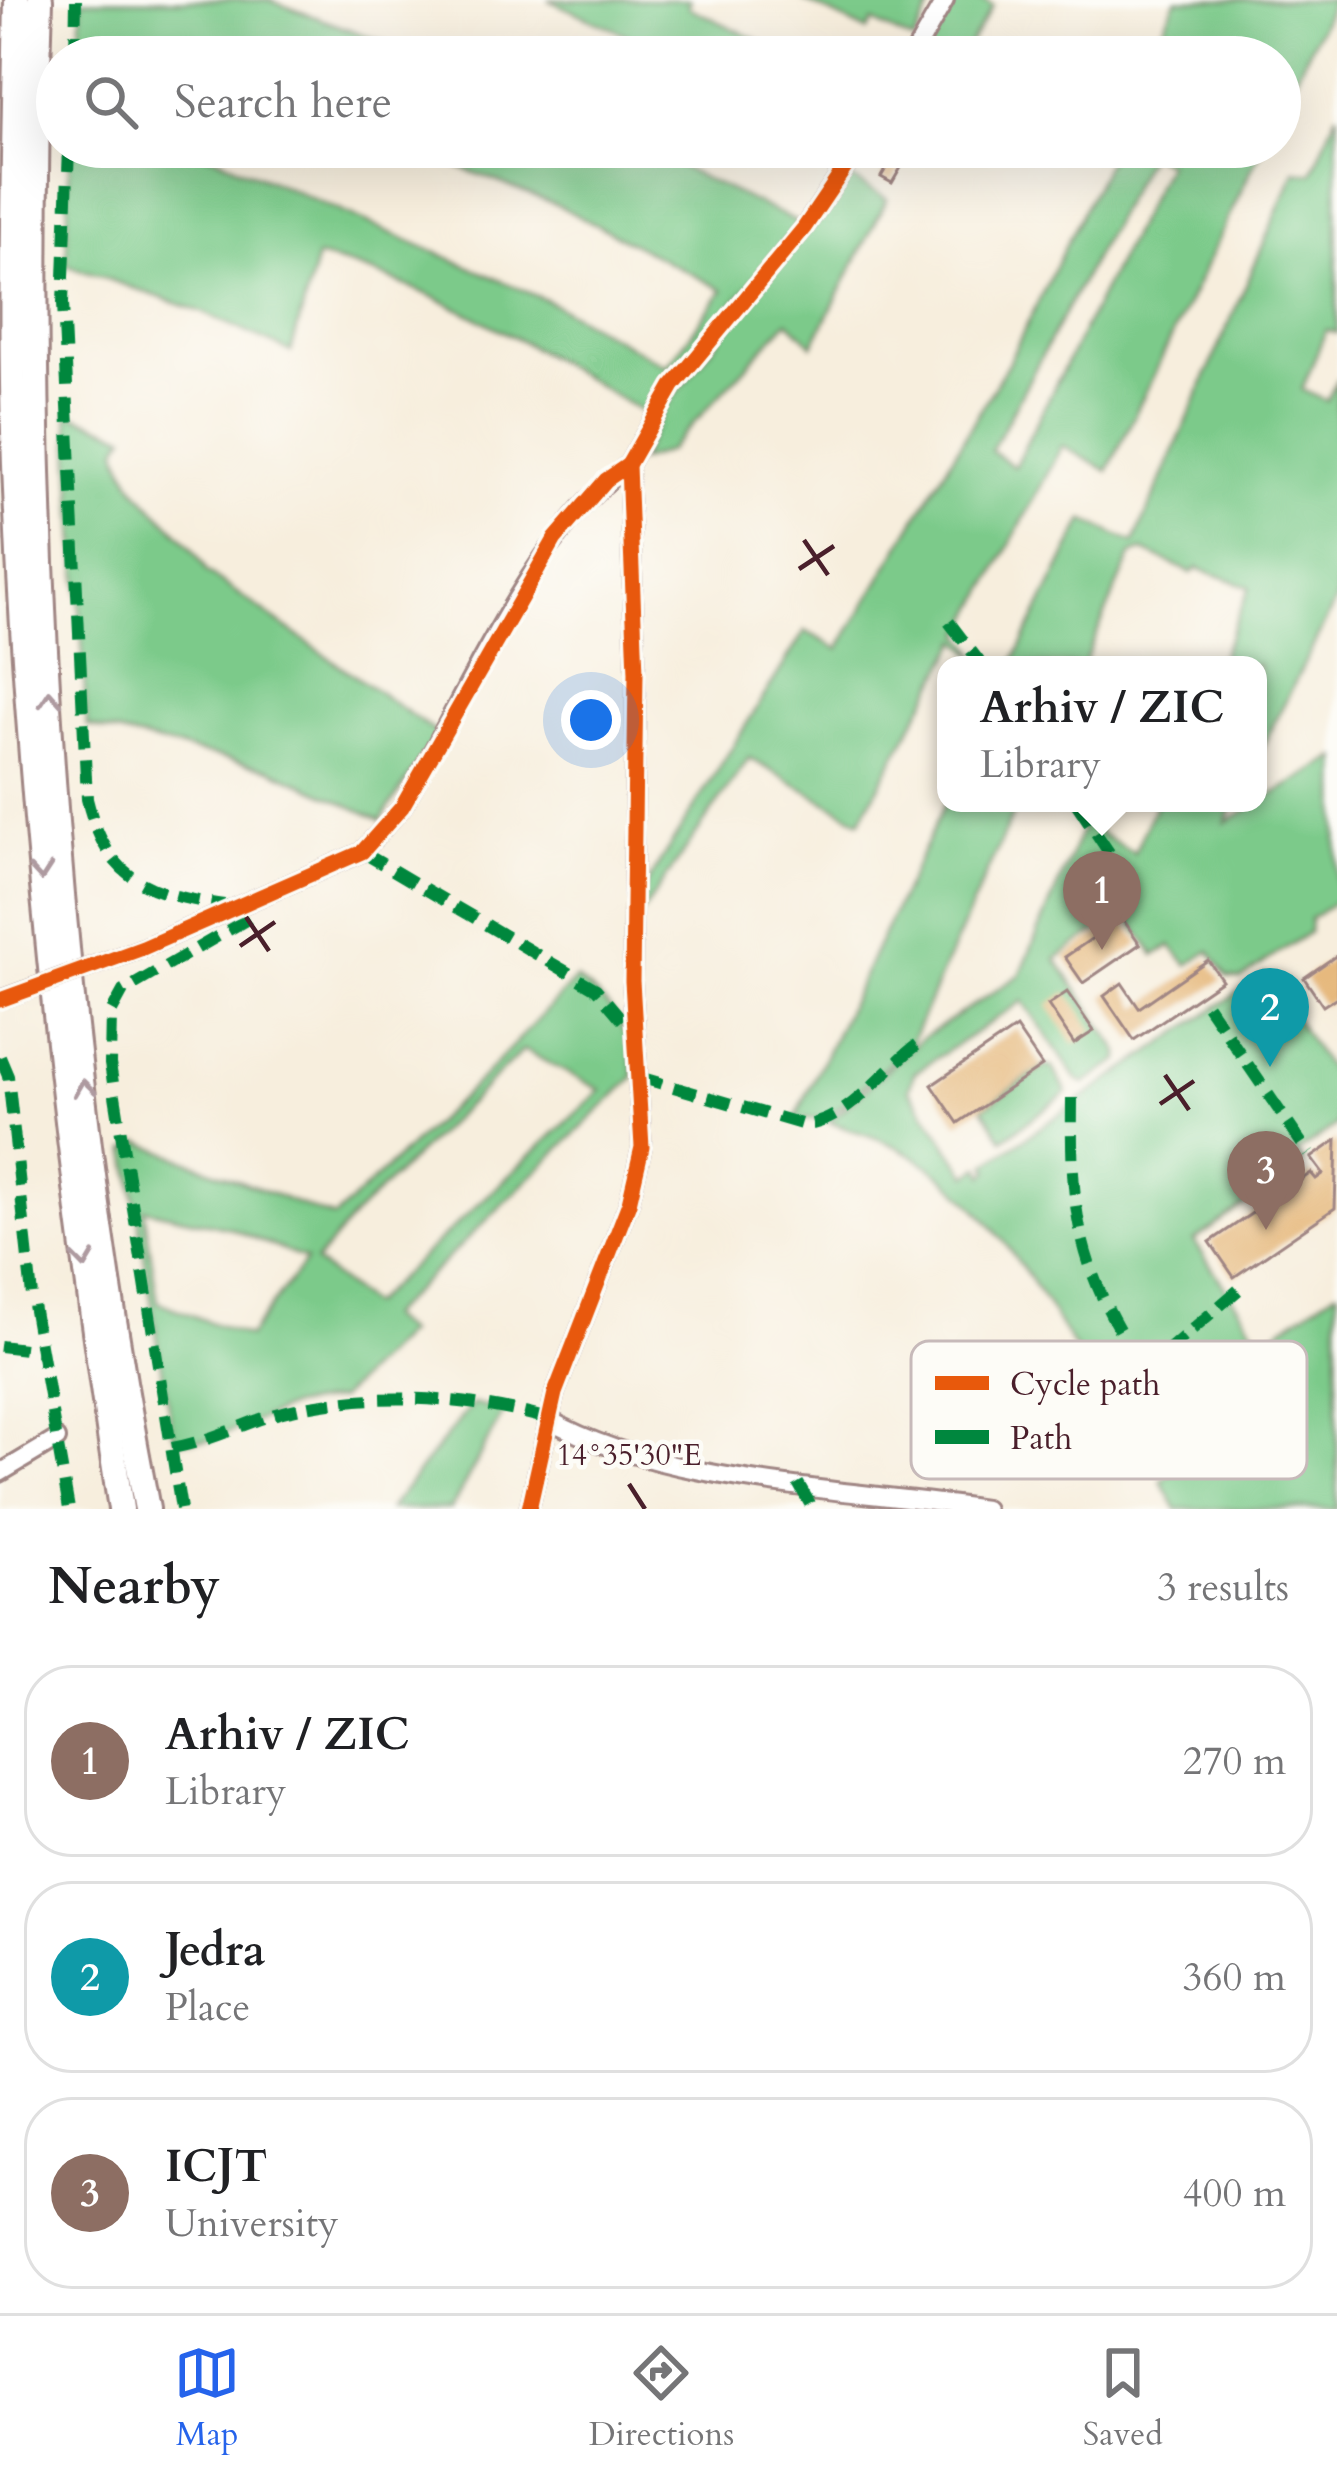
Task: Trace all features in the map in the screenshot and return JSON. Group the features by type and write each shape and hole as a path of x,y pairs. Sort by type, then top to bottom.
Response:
{"highway":[{"path":"17,0 15,485 26,688 52,998 121,1509"},
{"path":"39,36 40,0"},
{"path":"37,168 35,290 50,698 72,995 114,1312 147,1509"}],"street":[{"path":"924,36 945,0"},
{"path":"1,1000 143,948 362,852 380,836 402,806 555,538 606,480 628,465 673,386 804,228 845,168"},
{"path":"529,1509 548,1419 629,1203 642,1147 632,981 636,673 628,465"},
{"path":"548,1419 604,1444 713,1471 985,1509"},
{"path":"0,1473 57,1439"}],"green space":[{"path":"82,0 269,0 367,36 80,36"},
{"path":"548,0 690,0 688,7 749,36 629,36"},
{"path":"802,0 934,0 917,36 902,36 873,22 867,31"},
{"path":"956,0 982,0 993,6 975,36 934,36"},
{"path":"1176,0 1333,0 1301,66 1301,36 1160,36"},
{"path":"1337,112 1337,333 1326,330 1302,390 1327,401 1337,379 1337,599 1267,737 1267,656 1221,656 1250,587 1197,568 1192,573 1143,551 1132,554 1087,656 1016,656 1084,520 1134,543 1295,171 1312,173"},
{"path":"69,168 241,168 546,300 667,366 723,290 553,203 461,168 682,168 799,223 646,414 446,302 317,257 291,352 199,311 66,265"},
{"path":"1104,168 1142,168 991,451 1014,467 1164,168 1252,168 1108,471 1062,446 963,634 978,656 959,640 950,656 937,656 937,680 860,821 749,758 639,917 640,894 805,631 839,649 1008,363"},
{"path":"847,176 887,199 813,345 788,321 668,451 639,461 664,409"},
{"path":"68,413 126,435 118,449 125,469 207,572 438,734 381,820 270,769 87,726"},
{"path":"1337,757 1337,901 1310,919 1309,932 1241,979 1228,977 1210,951 1188,965 1171,946 1155,955 1124,912 1056,959 1120,1052 1120,1060 1085,1084 1078,1081 1023,1001 914,1073 909,1089 968,1175 981,1167 985,1175 990,1170 987,1164 1265,974 1337,1082 1337,1125 1297,1153 1304,1163 1194,1241 1262,1341 1070,1341 1010,1251 960,1192 899,1148 829,1122 921,1039 1020,975 1084,824 1076,812 1086,812 1101,834 1134,853 1152,812 1230,812 1226,822 1243,812 1267,812 1267,798"},
{"path":"941,812 1014,812 910,1044 827,1118 795,1119"},
{"path":"576,979 618,1021 629,1045 634,1077 387,1317 406,1333 339,1399 292,1406 210,1440 178,1441 172,1431 127,1150 140,1142 334,1218 483,1077","holes":["523,1050 601,1090 370,1305 315,1262 354,1216","144,1209 230,1228 306,1260 248,1337 158,1302"]},
{"path":"1045,1066 1053,1068 1067,1093 1003,1139 983,1108"},
{"path":"1337,1290 1337,1509 1177,1509 1161,1481 1307,1479 1307,1341 1262,1341"},
{"path":"472,1404 504,1411 451,1509 389,1509"}],"building":[{"path":"886,168 901,168 892,183 881,177"},
{"path":"1122,918 1140,944 1083,983 1065,957"},
{"path":"1337,955 1337,997 1323,1006 1304,978"},
{"path":"1208,960 1222,980 1134,1040 1104,996 1122,983 1139,1008"},
{"path":"1067,992 1094,1031 1074,1044 1048,1005"},
{"path":"1016,1028 1042,1066 958,1123 932,1085"},
{"path":"1337,1140 1335,1208 1234,1277 1210,1242 1311,1173 1316,1179 1323,1174 1311,1158"}],"marked path":[{"path":"75,36 76,0"},
{"path":"68,168 63,303 87,799 107,850 138,881 179,897 232,906"},
{"path":"949,622 975,656"},
{"path":"1082,812 1134,890"},
{"path":"362,852 596,989 630,1029"},
{"path":"181,1509 110,1064 111,1013 123,991 253,916"},
{"path":"1207,1005 1309,1154"},
{"path":"639,1077 805,1125 850,1105 917,1045"},
{"path":"0,1057 8,1076 33,1305 69,1509"},
{"path":"1072,1098 1078,1218 1093,1273 1120,1331"},
{"path":"1178,1341 1243,1286"},
{"path":"0,1346 42,1351"},
{"path":"172,1448 287,1411 352,1401 451,1401 548,1419"},
{"path":"798,1483 813,1509"}],"cycle path":[{"path":"529,1509 555,1393 629,1203 642,1147 632,981 636,673 628,465 673,386 804,228 845,168"},
{"path":"0,1000 143,948 362,852 402,807 555,539 606,480 628,465"}],"place":[{"name":"Arhiv / ZIC","path":"1102,950"},
{"name":"Jedra","path":"1270,1067"},
{"name":"ICJT","path":"1266,1230"}]}
